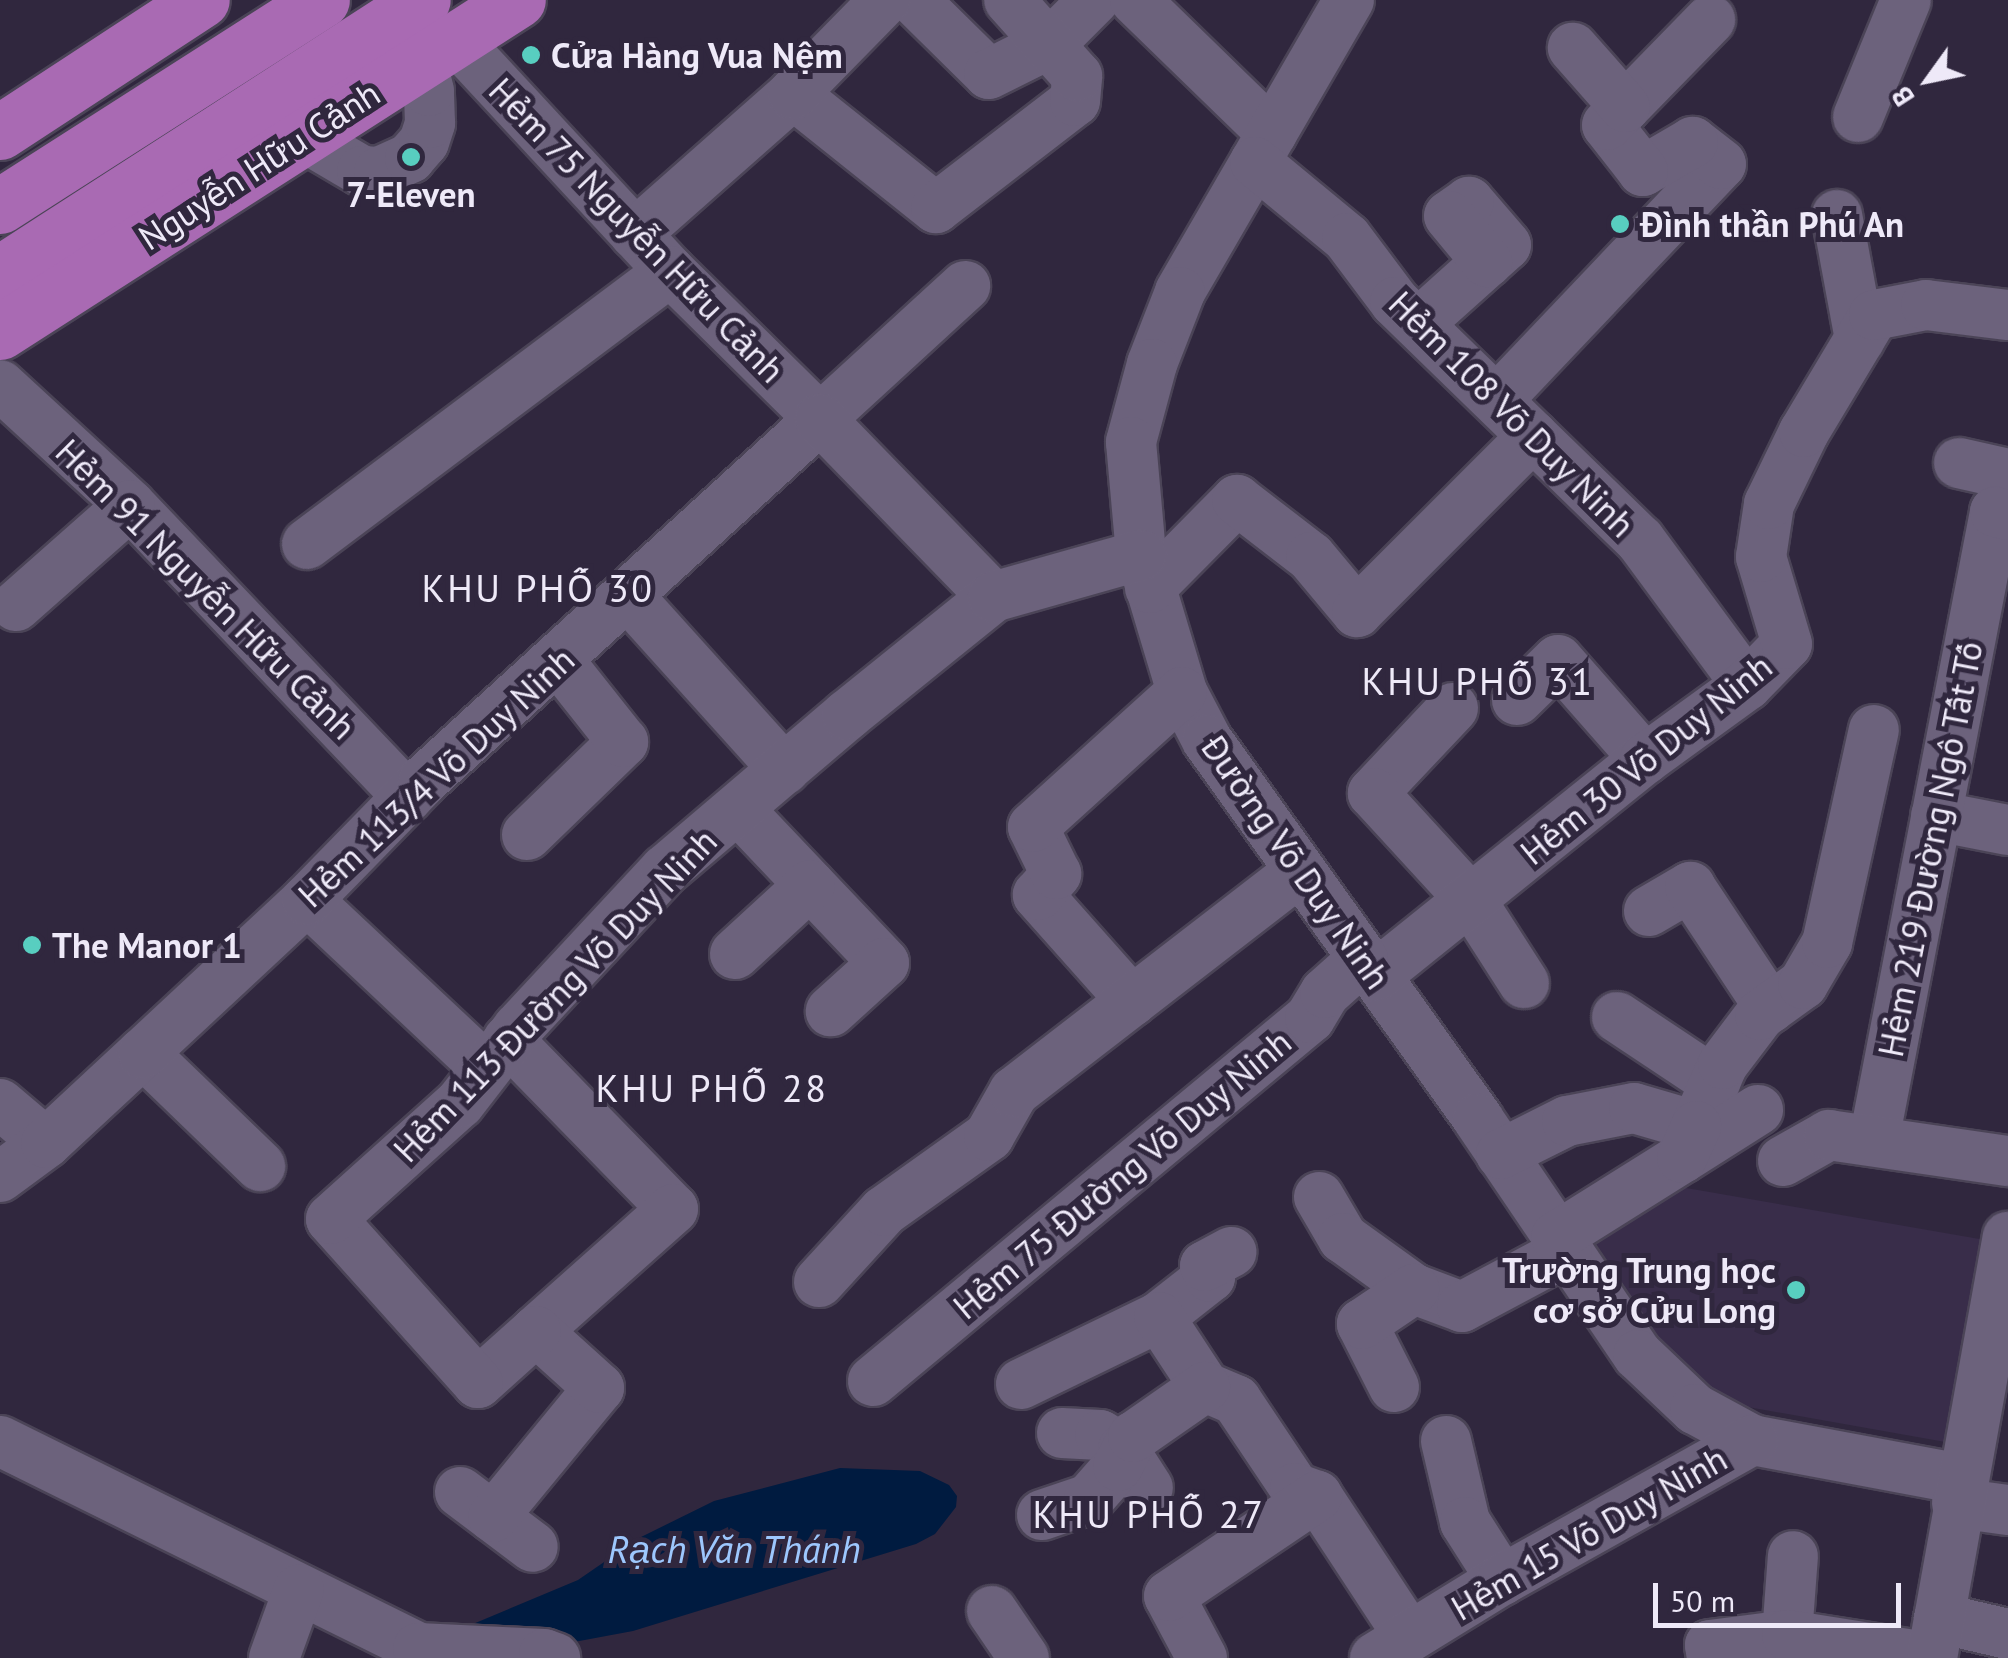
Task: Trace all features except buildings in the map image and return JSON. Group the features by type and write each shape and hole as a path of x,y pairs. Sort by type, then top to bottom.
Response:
{"main road":[{"path":"0,206 322,0"},
{"name":"Nguyễn Hữu Cảnh","path":"0,273 433,33 518,0"},
{"path":"0,132 178,6"},
{"name":"Nguyễn Hữu Cảnh","path":"0,332 304,137 433,33"}],"street":[{"path":"635,234 792,94 885,0"},
{"path":"914,0 989,74 1051,43 1094,0"},
{"path":"792,94 936,208 1075,101 1077,76 1009,0"},
{"name":"Hẻm 108 Võ Duy Ninh","path":"1135,0 1347,238 1395,302 1640,540 1747,685"},
{"name":"Đường Võ Duy Ninh","path":"1349,0 1180,292 1152,364 1132,442 1146,572 1182,692 1207,740 1501,1154 1638,1355 1694,1409 1752,1440 1959,1491 2008,1510"},
{"path":"1858,116 1906,0"},
{"path":"1498,400 1721,164 1692,142 1643,171 1607,125 1710,20"},
{"path":"304,137 362,171 379,172 410,158 424,142 430,123 433,33"},
{"name":"Hẻm 75 Nguyễn Hữu Cảnh","path":"433,33 820,419"},
{"path":"1574,48 1626,107"},
{"path":"1837,215 1860,338"},
{"path":"1418,324 1487,262"},
{"path":"308,544 670,271"},
{"name":"Hẻm 113/4 Võ Duy Ninh","path":"0,1177 46,1142 307,900 408,796 965,286"},
{"path":"1860,338 1874,315 1926,305 2008,314"},
{"name":"Hẻm 30 Võ Duy Ninh","path":"1369,968 1470,899 1644,759 1747,685 1786,644 1761,556 1769,504 1804,432 1860,338"},
{"name":"Hẻm 91 Nguyễn Hữu Cảnh","path":"0,385 130,505 408,796"},
{"path":"820,419 993,597"},
{"path":"1146,572 1236,500 1311,557 1357,612 1533,436"},
{"path":"1959,463 2008,474"},
{"path":"16,606 130,505"},
{"name":"Hẻm 219 Đường Ngô Tất Tố","path":"1874,1140 1995,512 2008,515"},
{"name":"Hẻm 113 Đường Võ Duy Ninh","path":"536,1331 478,1383 331,1218 460,1103 497,1054 665,870 993,597 1146,572"},
{"path":"628,597 784,769"},
{"path":"527,835 623,742 558,660"},
{"path":"1517,700 1558,660 1644,759"},
{"path":"1132,1001 1038,895 1056,874 1033,827 1182,692"},
{"path":"1452,708 1373,793 1470,899 1524,984"},
{"path":"1319,1197 1343,1238 1414,1289 1462,1307 1562,1244 1697,1122 1722,1064 1770,1008 1803,984 1827,943 1874,730"},
{"path":"738,809 884,963 831,1011"},
{"path":"1936,816 2008,830"},
{"path":"819,1282 884,1211 989,1136 1014,1092 1300,871"},
{"path":"735,954 810,885"},
{"path":"1649,912 1690,887 1770,1008"},
{"path":"307,900 497,1054 674,1209 536,1331 599,1388 477,1505 533,1547"},
{"name":"Hẻm 75 Đường Võ Duy Ninh","path":"873,1381 1310,1018 1325,993 1369,968"},
{"path":"1617,1017 1697,1122"},
{"path":"142,1053 260,1166"},
{"path":"0,1104 46,1142"},
{"path":"1501,1154 1567,1121 1634,1108 1697,1122 1758,1110"},
{"path":"1783,1160 1829,1135 2008,1161"},
{"path":"1934,1645 1959,1491 1990,1425 2008,1238"},
{"path":"1021,1384 1159,1318 1210,1277 1205,1266 1231,1252"},
{"path":"1394,1387 1362,1324 1414,1289"},
{"path":"1159,1318 1205,1387 1236,1400 1295,1488 1317,1496 1392,1647"},
{"path":"1135,1469 1133,1437 1205,1387"},
{"path":"1062,1433 1100,1435 1135,1469"},
{"name":"Hẻm 15 Võ Duy Ninh","path":"1392,1647 1502,1580 1752,1440"},
{"path":"1446,1441 1465,1522 1502,1580"},
{"path":"0,1442 418,1648 550,1656"},
{"path":"1042,1515 1089,1499 1118,1466 1135,1469"},
{"path":"1202,1658 1168,1596 1317,1496"},
{"path":"1787,1635 1793,1556"},
{"path":"274,1658 299,1589"},
{"path":"992,1611 1024,1658"},
{"path":"1712,1658 1710,1645 1787,1635 1934,1645 2008,1634"}],"shaded area":[{"name":"Trường Trung học cơ sở Cửu Long","path":"1669,1185 1991,1241 1951,1443 1731,1404 1681,1382 1580,1242"}],"water":[{"name":"Rạch Văn Thánh","path":"840,1468 920,1471 949,1485 957,1496 956,1507 935,1534 916,1544 633,1631 531,1650 448,1642 473,1624 578,1580 639,1538 714,1501"}],"place":[{"name":"Cửa Hàng Vua Nệm","path":"531,55"},
{"name":"7-Eleven","path":"411,157"},
{"name":"Đình thần Phú An","path":"1620,224"},
{"name":"The Manor 1","path":"32,945"},
{"name":"Trường Trung học cơ sở Cửu Long","path":"1796,1290"}],"district":[{"name":"KHU PHỐ 30","path":"538,588"},
{"name":"KHU PHỐ 31","path":"1478,681"},
{"name":"KHU PHỐ 28","path":"712,1088"},
{"name":"KHU PHỐ 27","path":"1149,1514"}]}
